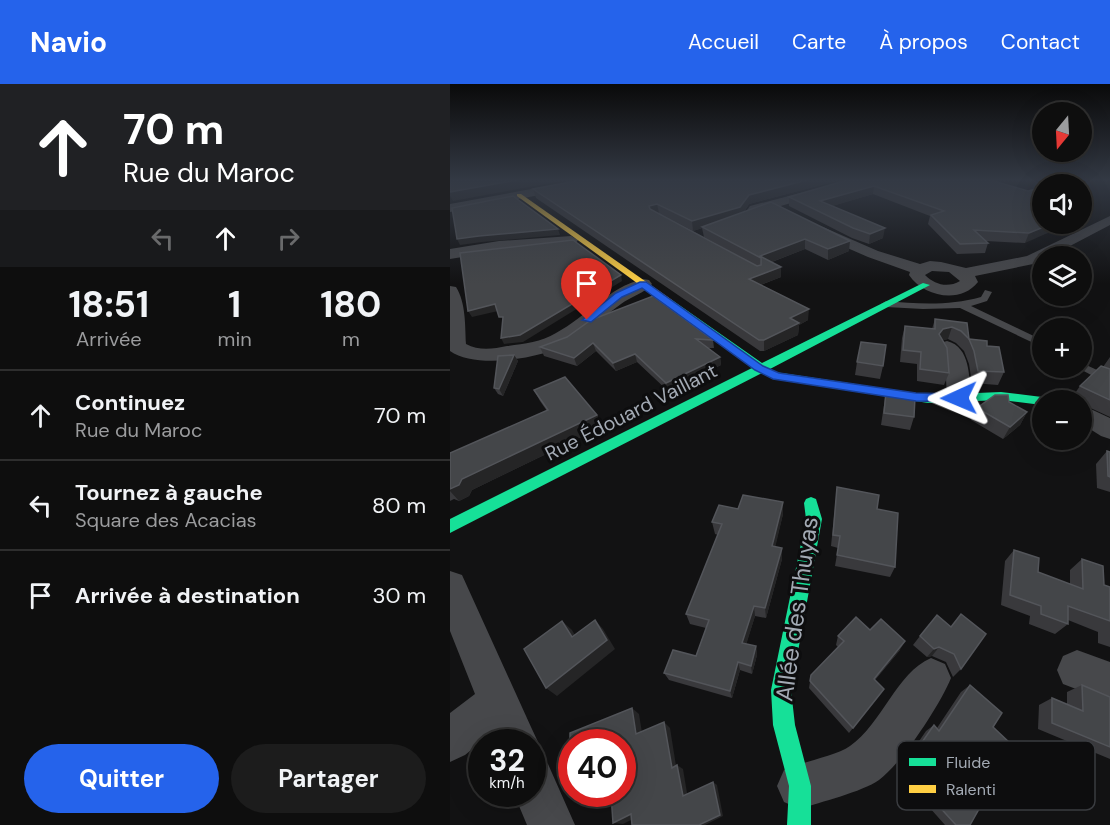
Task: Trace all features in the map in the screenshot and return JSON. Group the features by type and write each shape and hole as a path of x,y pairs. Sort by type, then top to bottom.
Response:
{"street":[{"path":"546,215 759,368 782,378 922,398 1012,396 1032,399"},
{"path":"790,215 946,290 962,288 969,282 964,273 1032,260 1110,220"},
{"path":"450,254 499,246 556,243 579,238"},
{"name":"Rue Édouard Vaillant","path":"450,526 886,304 923,277"},
{"path":"450,291 454,306 456,346 467,353 486,355 534,349 555,342 572,333 619,295 643,284"},
{"path":"947,347 956,359 959,398"},
{"path":"1092,419 1110,430"},
{"name":"Allée des Thuyas","path":"811,503 814,519 781,690 784,725 799,805 862,765 883,745 932,678"},
{"path":"450,587 510,729"},
{"path":"450,740 499,702"},
{"path":"543,807 551,825"}],"lane":[{"path":"886,304 934,307 962,305 984,299 988,292"},
{"path":"962,305 1032,339"},
{"path":"1092,371 1110,381"}],"building":[{"path":"453,215 538,215 558,229 479,236 457,239"},
{"path":"571,215 660,215 757,266 761,265 761,258 702,227 736,215 796,215 850,241 828,249 805,239 760,256 781,267 749,279 809,309 790,318 799,323 764,340 759,340"},
{"path":"679,215 714,215 692,221"},
{"path":"825,215 853,215 885,228 870,234"},
{"path":"931,215 1032,215 1032,232 1029,233 974,230 988,243 960,244"},
{"path":"573,240 621,275 520,335 501,338 503,317 499,317 495,304 468,311 460,253"},
{"path":"653,296 713,340 696,339 720,357 666,383 635,354 613,363 593,343 574,358 540,347 567,337 591,320"},
{"path":"935,319 967,323 969,339 961,331 952,327 943,329 939,334 947,348 949,373 920,369 921,352 903,350 905,326 935,329"},
{"path":"969,339 987,341 987,346 999,347 1004,372 978,371"},
{"path":"861,342 886,345 883,366 857,362"},
{"path":"514,355 499,389 494,388 498,356"},
{"path":"1101,366 1110,369 1110,400 1080,386 1088,378 1092,378 1092,375"},
{"path":"565,377 597,415 462,479 459,485 450,489 450,453 548,410 534,390"},
{"path":"886,392 915,397 914,417 884,413"},
{"path":"995,395 1008,395 1009,402 1027,412 1010,427 977,408"},
{"path":"1107,451 1110,452 1110,477 1108,476"},
{"path":"837,487 879,495 877,509 898,513 895,567 837,555 840,536 833,535"},
{"path":"743,495 783,502 772,546 782,548 765,608 754,606 742,643 756,646 751,666 738,662 730,691 664,673 673,650 696,656 709,620 686,614 722,524 712,522 719,505 738,509"},
{"path":"1014,550 1039,558 1038,572 1083,589 1082,559 1103,566 1104,585 1110,587 1110,621 1068,606 1068,624 1041,614 1041,606 1010,595"},
{"path":"961,614 986,634 961,669 954,654 939,647 934,649 920,636 937,615 951,627"},
{"path":"856,617 870,630 881,619 905,641 874,679 884,689 853,728 810,681 811,675 844,641 838,636"},
{"path":"595,620 607,640 546,688 524,649 562,621 572,637"},
{"path":"970,685 1002,713 993,727 1008,741 923,741 934,725 939,731"},
{"path":"1082,685 1110,697 1110,747 1052,723 1052,698 1083,711"},
{"path":"632,708 635,729 580,729"},
{"path":"664,722 672,768 677,765 683,796 713,782 720,815 699,825 632,825 631,814 613,823 612,807 636,807 636,734"},
{"path":"942,810 978,810 970,825 956,825"}],"traffic: fast":[{"path":"450,526 926,285"},
{"path":"669,302 772,375 928,399 1001,396 1032,400"},
{"path":"799,825 800,786 784,725 781,690 814,519 811,503"}],"traffic: slow":[{"path":"546,215 669,302"}],"route":[{"path":"587,320 625,291 643,284 759,368 777,376 928,399 959,398"}]}
